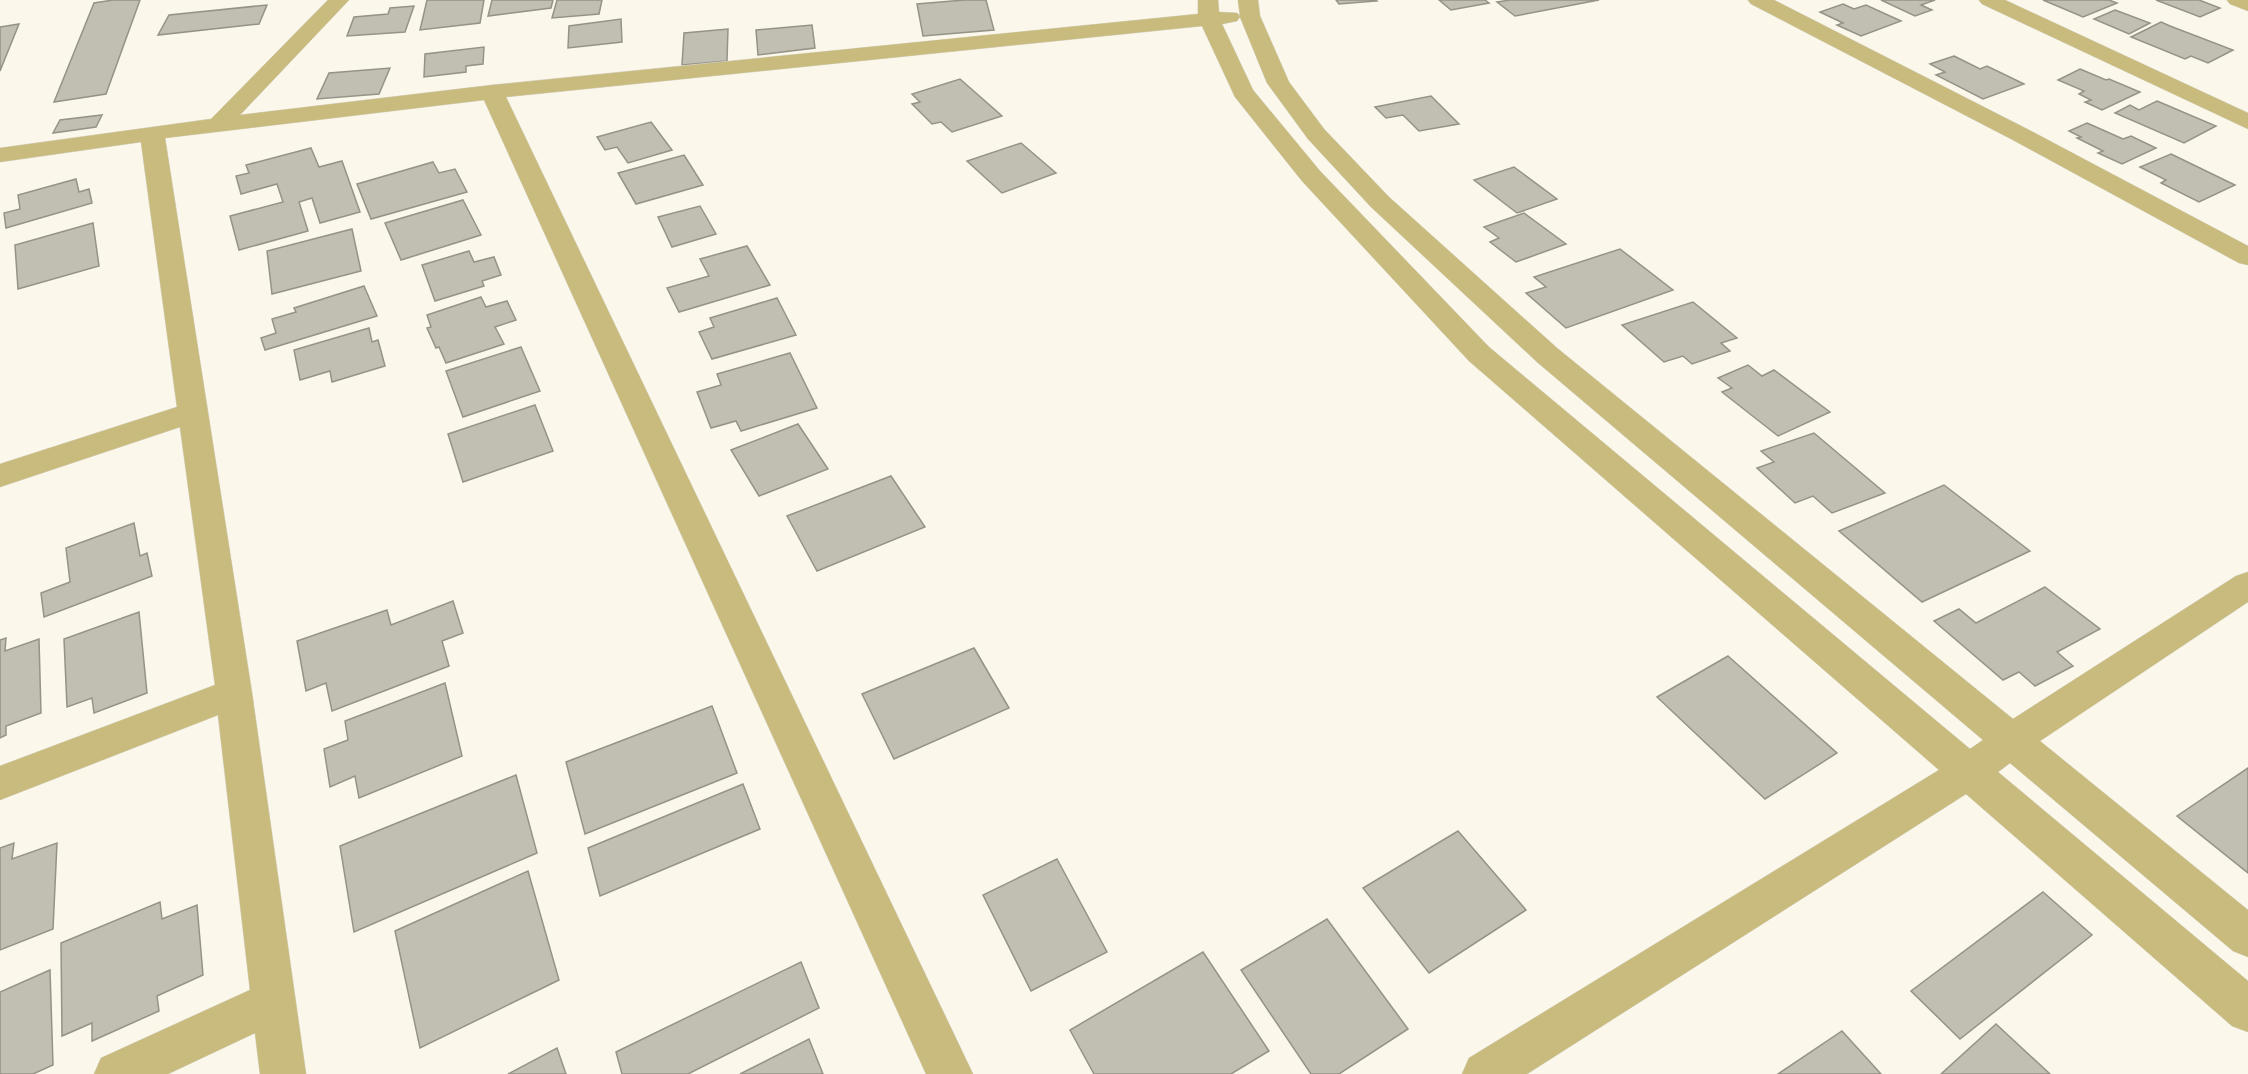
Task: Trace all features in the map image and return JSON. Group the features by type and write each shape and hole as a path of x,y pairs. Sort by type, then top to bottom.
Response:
{"street":[{"path":"218,125 339,0"},
{"path":"1758,0 2021,135 2248,257"},
{"path":"1989,0 2248,122"},
{"path":"2236,0 2248,5"},
{"path":"0,155 152,133 492,92 1208,9 1249,8 1278,83 1316,134 1380,202 1547,355 2248,937"},
{"path":"1208,9 1243,92 1311,176 1479,354 2248,1010"},
{"path":"492,92 950,1074"},
{"path":"152,133 234,693 283,1074"},
{"path":"0,476 194,412"},
{"path":"1485,1074 1970,771 2010,741 2248,585"},
{"path":"0,783 234,693"},
{"path":"117,1074 274,1001"}],"building":[{"path":"140,0 106,94 54,102 94,3"},
{"path":"427,0 484,0 480,23 420,30"},
{"path":"492,0 553,0 551,8 488,16"},
{"path":"557,0 602,0 599,14 552,18"},
{"path":"986,0 994,30 923,36 917,4"},
{"path":"1336,0 1376,0 1377,1 1339,4"},
{"path":"1439,0 1485,0 1489,3 1451,10"},
{"path":"1599,0 1515,16 1497,2"},
{"path":"1881,0 1935,0 1921,5 1932,10 1915,16"},
{"path":"2043,0 2109,0 2117,3 2083,17"},
{"path":"2156,0 2199,0 2220,8 2200,17"},
{"path":"1843,4 1854,9 1866,5 1901,21 1861,36 1837,25 1843,23 1820,12"},
{"path":"267,5 259,24 158,35 169,15"},
{"path":"414,6 405,32 347,36 354,17 388,14 390,8"},
{"path":"2115,10 2150,23 2129,34 2094,19"},
{"path":"621,19 622,42 568,48 569,26"},
{"path":"2161,22 2233,50 2208,63 2191,56 2185,59 2131,37"},
{"path":"19,24 0,71 0,27"},
{"path":"812,25 815,48 758,55 756,30"},
{"path":"728,29 727,61 682,65 684,33"},
{"path":"484,47 483,64 466,66 466,72 424,77 425,54"},
{"path":"1954,56 1980,69 1987,66 2024,84 1983,99 1936,75 1945,72 1930,64"},
{"path":"390,68 379,94 317,99 329,73"},
{"path":"2080,69 2140,92 2102,110 2085,102 2091,100 2079,94 2084,91 2058,80"},
{"path":"960,79 1002,116 952,132 941,122 932,124 912,104 920,102 912,94"},
{"path":"1431,96 1459,124 1419,131 1403,115 1386,118 1375,107"},
{"path":"2157,101 2216,126 2184,143 2115,113 2130,105 2139,110"},
{"path":"102,115 96,127 53,133 60,120"},
{"path":"651,122 672,150 628,163 617,147 605,150 597,137"},
{"path":"2087,123 2123,139 2131,136 2156,148 2122,164 2098,153 2103,151 2077,138 2081,137 2069,131"},
{"path":"1021,143 1056,173 1002,193 967,161"},
{"path":"311,148 319,167 342,161 360,212 320,223 312,198 299,202 308,231 239,250 230,216 283,202 277,184 241,194 236,176 249,173 246,165"},
{"path":"2171,154 2235,185 2199,202 2161,183 2166,180 2140,167"},
{"path":"684,155 703,185 636,204 618,173"},
{"path":"433,162 439,173 455,169 467,192 371,219 357,184"},
{"path":"1514,167 1557,199 1517,213 1474,180"},
{"path":"76,179 79,192 89,189 92,203 6,228 4,213 20,209 18,195"},
{"path":"463,200 481,235 401,260 385,223"},
{"path":"700,206 716,234 672,247 658,217"},
{"path":"1524,213 1566,244 1516,262 1490,242 1499,238 1484,227"},
{"path":"93,223 99,266 18,289 15,245"},
{"path":"352,229 361,271 272,294 267,251"},
{"path":"747,246 770,285 679,312 667,288 709,276 700,259"},
{"path":"1620,249 1673,290 1566,328 1526,293 1546,287 1534,277"},
{"path":"469,251 474,262 494,257 501,275 482,281 484,286 435,301 422,265"},
{"path":"364,286 377,316 265,350 261,338 276,333 272,319 296,312 294,308"},
{"path":"481,297 486,307 507,301 516,320 495,327 504,344 446,363 427,328 431,327 427,315"},
{"path":"777,298 796,335 712,359 699,332 714,327 710,318"},
{"path":"1693,302 1737,338 1721,343 1730,351 1692,364 1683,356 1664,362 1622,325"},
{"path":"369,328 372,342 378,340 385,366 332,382 330,371 300,380 294,350"},
{"path":"521,347 540,391 463,417 446,371"},
{"path":"790,353 817,408 741,431 736,421 711,428 697,392 721,385 717,374"},
{"path":"1748,365 1762,376 1774,370 1830,412 1778,436 1722,392 1732,388 1718,378"},
{"path":"535,405 553,451 463,482 448,434"},
{"path":"798,424 828,469 759,496 731,450"},
{"path":"1814,433 1885,493 1832,513 1813,496 1795,503 1757,468 1774,462 1761,451"},
{"path":"891,476 925,527 817,571 787,516"},
{"path":"1944,485 2030,551 1922,602 1839,531"},
{"path":"134,523 140,556 147,553 152,576 44,617 41,593 70,582 66,548"},
{"path":"2045,587 2100,629 2057,652 2073,666 2035,686 2019,672 2003,680 1934,621 1959,609 1976,623"},
{"path":"453,601 463,633 442,641 449,666 332,711 326,683 306,691 297,641 387,610 391,625"},
{"path":"139,612 147,693 94,713 92,698 67,707 64,639"},
{"path":"6,638 5,651 39,639 41,713 6,726 6,735 0,738 0,640"},
{"path":"974,648 1009,708 894,759 862,694"},
{"path":"1728,656 1837,753 1765,799 1657,697"},
{"path":"445,683 462,756 359,798 355,776 330,787 324,749 348,740 345,721"},
{"path":"712,706 737,773 585,834 566,762"},
{"path":"2248,768 2248,873 2177,816"},
{"path":"516,775 537,853 354,932 340,846"},
{"path":"743,784 760,829 600,896 588,848"},
{"path":"1458,831 1526,910 1429,973 1363,888"},
{"path":"14,843 12,859 57,843 53,929 0,950 0,848"},
{"path":"1057,859 1107,952 1031,991 983,895"},
{"path":"528,871 559,980 420,1048 395,931"},
{"path":"2043,892 2092,935 1960,1039 1911,991"},
{"path":"160,902 162,919 197,905 203,975 157,996 159,1011 92,1041 92,1023 62,1036 61,943"},
{"path":"1327,919 1408,1029 1339,1074 1311,1074 1241,970"},
{"path":"1203,952 1269,1051 1231,1074 1094,1074 1070,1030"},
{"path":"801,962 819,1008 688,1074 622,1074 616,1052"},
{"path":"50,970 53,1065 33,1074 0,1074 0,992"},
{"path":"1996,1024 2050,1074 1941,1074"},
{"path":"1842,1031 1881,1074 1778,1074"},
{"path":"809,1039 823,1074 740,1074"},
{"path":"557,1048 566,1074 508,1074"}]}
